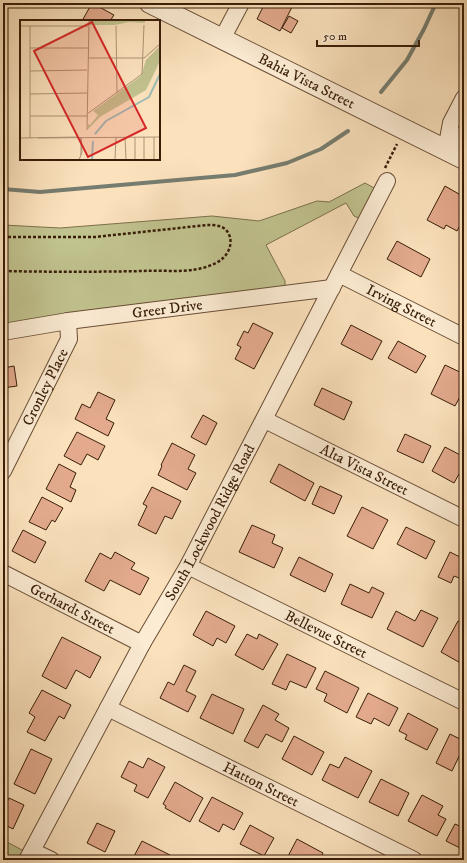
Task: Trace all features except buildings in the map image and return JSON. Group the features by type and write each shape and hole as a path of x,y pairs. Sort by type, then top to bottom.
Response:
{"street":[{"path":"222,39 241,3"},
{"name":"Bahia Vista Street","path":"159,5 222,39 464,159"},
{"path":"446,150 451,122 464,98"},
{"path":"446,150 464,134"},
{"name":"South Lockwood Ridge Road","path":"29,855 142,644 188,566 385,185"},
{"name":"Greer Drive","path":"3,332 336,281"},
{"name":"Irving Street","path":"336,281 464,337"},
{"name":"Cronley Place","path":"3,471 69,339 68,321"},
{"name":"Alta Vista Street","path":"264,420 464,519"},
{"name":"Bellevue Street","path":"188,566 464,702"},
{"name":"Gerhardt Street","path":"3,573 142,644"},
{"name":"Hatton Street","path":"108,708 414,860"},
{"path":"29,855 51,860"}],"path":[{"path":"385,185 376,184 401,128"},
{"path":"3,237 95,237 207,225 224,228 230,237 231,244 222,259 192,270 91,272 3,271"}],"green space":[{"path":"365,183 376,189 361,219 354,216 346,203 266,245 285,281 285,288 3,326 3,225 60,228 212,216 259,221 317,201 329,202"},
{"path":"3,840 24,851 19,860 3,860"}],"waterway":[{"path":"381,92 407,60 436,3"},
{"path":"3,189 40,192 235,175 287,163 321,149 348,131"}]}
